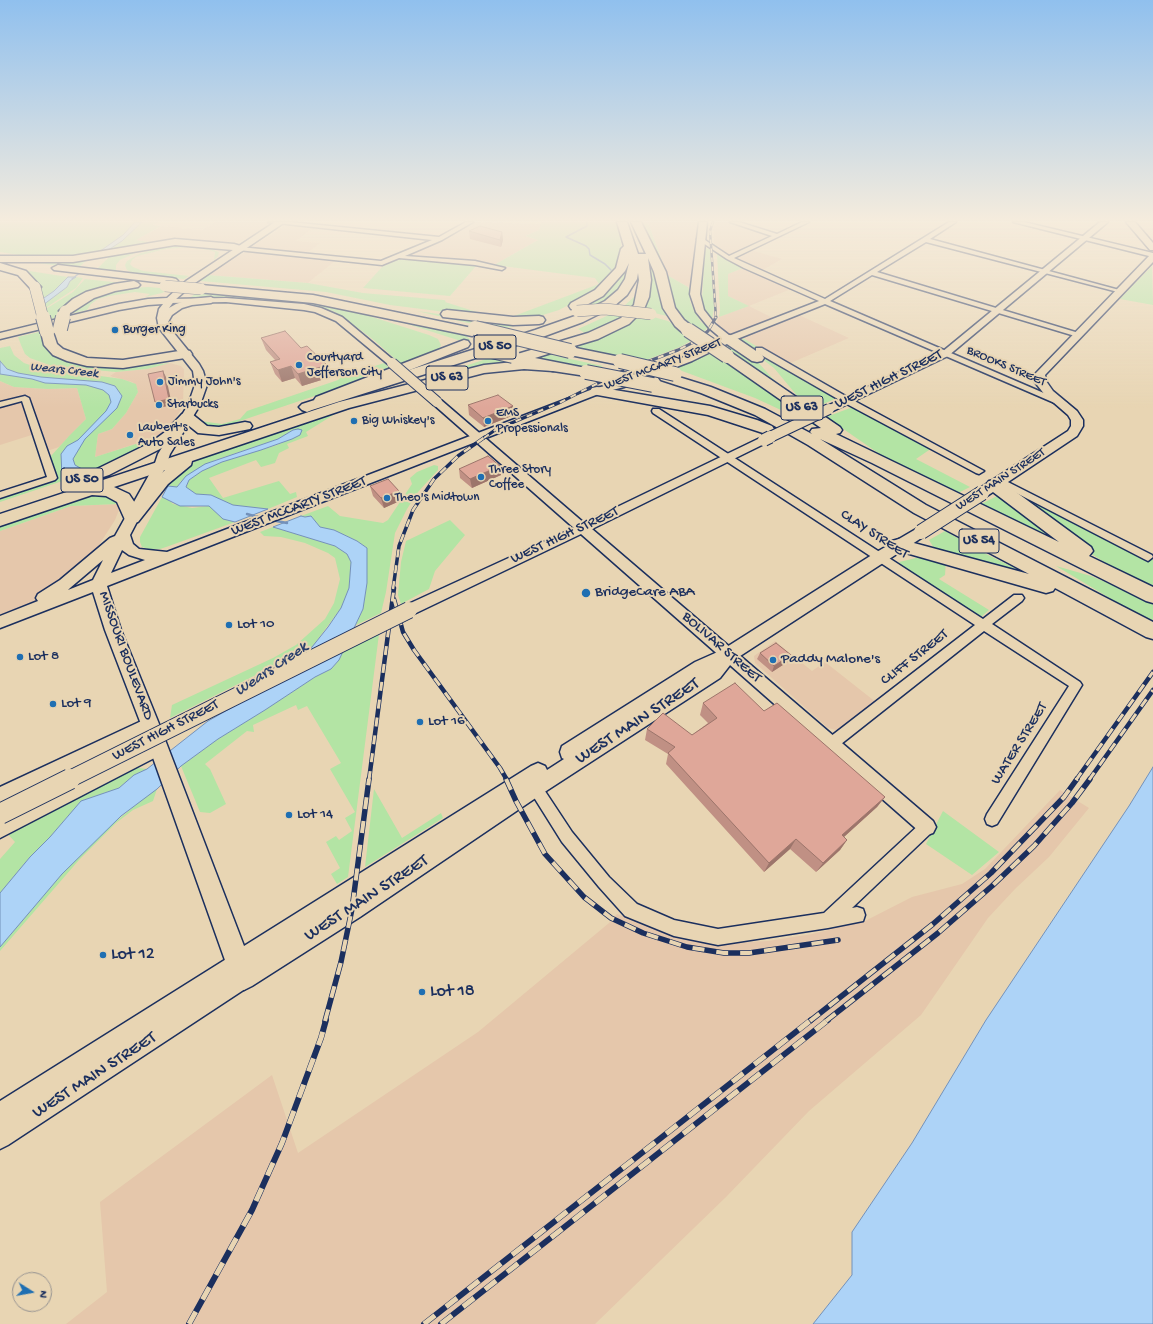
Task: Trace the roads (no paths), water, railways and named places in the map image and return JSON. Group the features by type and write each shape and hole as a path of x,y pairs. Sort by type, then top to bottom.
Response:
{"highway":[{"path":"32,284 35,287 46,332 51,345 58,352 72,358 101,364 124,364 146,360 173,340"},
{"path":"159,284 106,290 83,298 65,311 60,329 59,338 61,344 64,348 78,356 117,360 172,361 189,359"},
{"name":"US 54","path":"175,284 313,299 474,330"},
{"path":"367,304 460,316 517,321 552,315 578,305 599,293 608,284"},
{"name":"US 50","path":"0,520 89,490 246,426 540,333 596,312 617,298 628,284"},
{"name":"US 50","path":"0,507 97,475 197,453 557,334 602,316 627,299 638,284"},
{"path":"516,357 526,357 593,336 625,321 640,306 645,284"},
{"path":"663,284 669,308 684,326"},
{"name":"US 54","path":"204,287 306,293 367,304 615,363 752,402 878,460 1147,594"},
{"path":"338,303 464,344 553,367"},
{"name":"US 63","path":"307,407 440,348 464,344 552,315 606,308 651,314 684,326 727,356 825,416 878,460"},
{"path":"729,339 756,357 774,372 789,393 825,416"},
{"name":"US 63","path":"344,405 484,369 524,365 553,367 586,372 664,378 719,403 753,416 827,451"},
{"path":"597,391 710,411 752,423 806,446 827,451"},
{"path":"97,475 156,446 187,417 203,430 219,431 246,426"},
{"name":"US 54","path":"827,451 920,509 1144,627"},
{"path":"132,518 162,481 197,453"},
{"path":"992,486 1102,564 1122,581"},
{"path":"89,490 109,492 123,498 132,518"},
{"path":"899,545 1088,598"}],"main road":[{"path":"188,284 183,290 185,296 211,300"},
{"path":"163,323 164,309 169,301 188,284"},
{"path":"0,336 171,293 188,284"},
{"path":"696,284 695,294 699,310 712,326 729,339"},
{"path":"1040,374 1127,284"},
{"path":"163,323 169,313 176,308 192,302 211,300"},
{"path":"119,307 148,302 169,301"},
{"name":"MISSOURI BOULEVARD","path":"119,307 146,307 153,310 163,323 164,328 198,371 201,385 187,417 162,460 123,534 99,585 113,630 150,724 241,970"},
{"name":"WEST MCCARTY STREET","path":"7,620 597,391 620,385 688,359 729,339"},
{"name":"WEST MAIN STREET","path":"241,970 358,905 532,783 714,673 728,655 1073,433 1078,426 1077,420 1073,413 1044,387 1040,380 1040,374"},
{"path":"7,620 66,584 123,534 126,546 134,552 144,555 171,557"}],"street":[{"name":"BROOKS STREET","path":"787,284 1064,405"},
{"name":"WEST MCCARTY STREET","path":"729,339 826,301 854,284"},
{"path":"908,284 1078,334"},
{"name":"WEST HIGH STREET","path":"0,814 408,610 764,440 825,416 846,400 945,354 1032,284"},
{"path":"1092,284 1120,291"},
{"path":"169,301 211,300"},
{"name":"BOLIVAR STREET","path":"211,300 304,307 331,314 339,319 392,363 927,828"},
{"path":"760,350 846,400 979,471"},
{"path":"1023,388 1040,374"},
{"path":"0,405 25,398 52,478 0,495"},
{"name":"CLAY STREET","path":"656,411 1076,685"},
{"path":"992,486 1148,557"},
{"name":"CLIFF STREET","path":"831,744 1018,598"},
{"name":"WATER STREET","path":"992,819 1076,685"},
{"path":"0,796 150,724"},
{"path":"0,829 158,748"},
{"path":"532,783 567,837 604,882 631,910 674,928 718,937 857,915"},
{"path":"828,920 927,828"},
{"name":"WEST MAIN STREET","path":"0,1114 241,970"},
{"name":"WEST MAIN STREET","path":"0,1138 241,970"}],"water":[{"path":"61,284 69,284 67,287 43,305 41,300"},
{"path":"0,361 7,369 18,373 41,377 102,382 115,386 122,396 117,408 85,439 73,459 75,465 82,469 92,470 66,479 62,477 61,454 67,446 78,440 106,411 111,402 109,395 103,390 86,385 45,383 32,379 0,374"},
{"path":"293,430 302,430 300,435 292,439 222,462 202,471 189,480 186,487 196,494 211,495 233,505 268,509 235,522 223,519 209,506 180,506 162,497 168,486 177,487 186,476 205,464 278,439"},
{"path":"301,516 311,516 320,527 334,530 357,541 367,548 367,583 363,609 339,660 331,669 315,677 218,739 181,766 157,789 121,816 62,874 0,947 0,893 30,857 50,837 81,801 119,788 134,775 147,769 208,721 247,699 312,647 328,627 341,608 349,588 351,562 347,554 335,546 273,527"},
{"path":"1153,767 1153,1324 813,1324 852,1275 852,1232 912,1143 986,1020 1129,806"}],"waterway":[{"name":"Wears Creek","path":"247,514 261,518"},
{"name":"Wears Creek","path":"271,520 287,523"}],"railway":[{"path":"714,284 716,317"},
{"path":"484,438 495,430 561,402 618,373 678,350 696,341 708,331 716,317"},
{"path":"393,589 399,546 413,510 434,479 458,456 485,437"},
{"path":"369,780 394,588"},
{"path":"394,599 403,632 414,650 500,768 507,780"},
{"path":"1076,780 1153,672"},
{"path":"1089,780 1153,690"},
{"path":"325,1021 341,962 352,909 369,779"},
{"path":"506,779 516,801 545,854 584,897 611,918 643,933 687,947 724,953 749,953 838,940"},
{"path":"810,1021 933,924 991,873 1064,797 1077,779"},
{"path":"826,1021 938,933 992,886 1034,846 1072,803 1090,779"},
{"path":"189,1324 252,1210 282,1143 321,1038 326,1020"},
{"path":"424,1324 811,1020"},
{"path":"441,1324 828,1020"}],"place":[{"name":"Burger King","path":"115,330"},
{"name":"Courtyard Jefferson City","path":"299,365"},
{"name":"Jimmy John's","path":"160,382"},
{"name":"Starbucks","path":"159,405"},
{"name":"Big Whiskey's","path":"354,421"},
{"name":"EMS Propessionals","path":"488,421"},
{"name":"Laubert's Auto Sales","path":"130,435"},
{"name":"Three Story Coffee","path":"481,477"},
{"name":"Theo's Midtown","path":"387,498"},
{"name":"BridgeCare ABA","path":"586,593"},
{"name":"Lot 10","path":"229,625"},
{"name":"Lot 8","path":"20,657"},
{"name":"Paddy Malone's","path":"773,660"},
{"name":"Lot 9","path":"53,704"},
{"name":"Lot 16","path":"420,722"},
{"name":"Lot 14","path":"289,815"},
{"name":"Lot 12","path":"103,955"},
{"name":"Lot 18","path":"422,992"}]}
